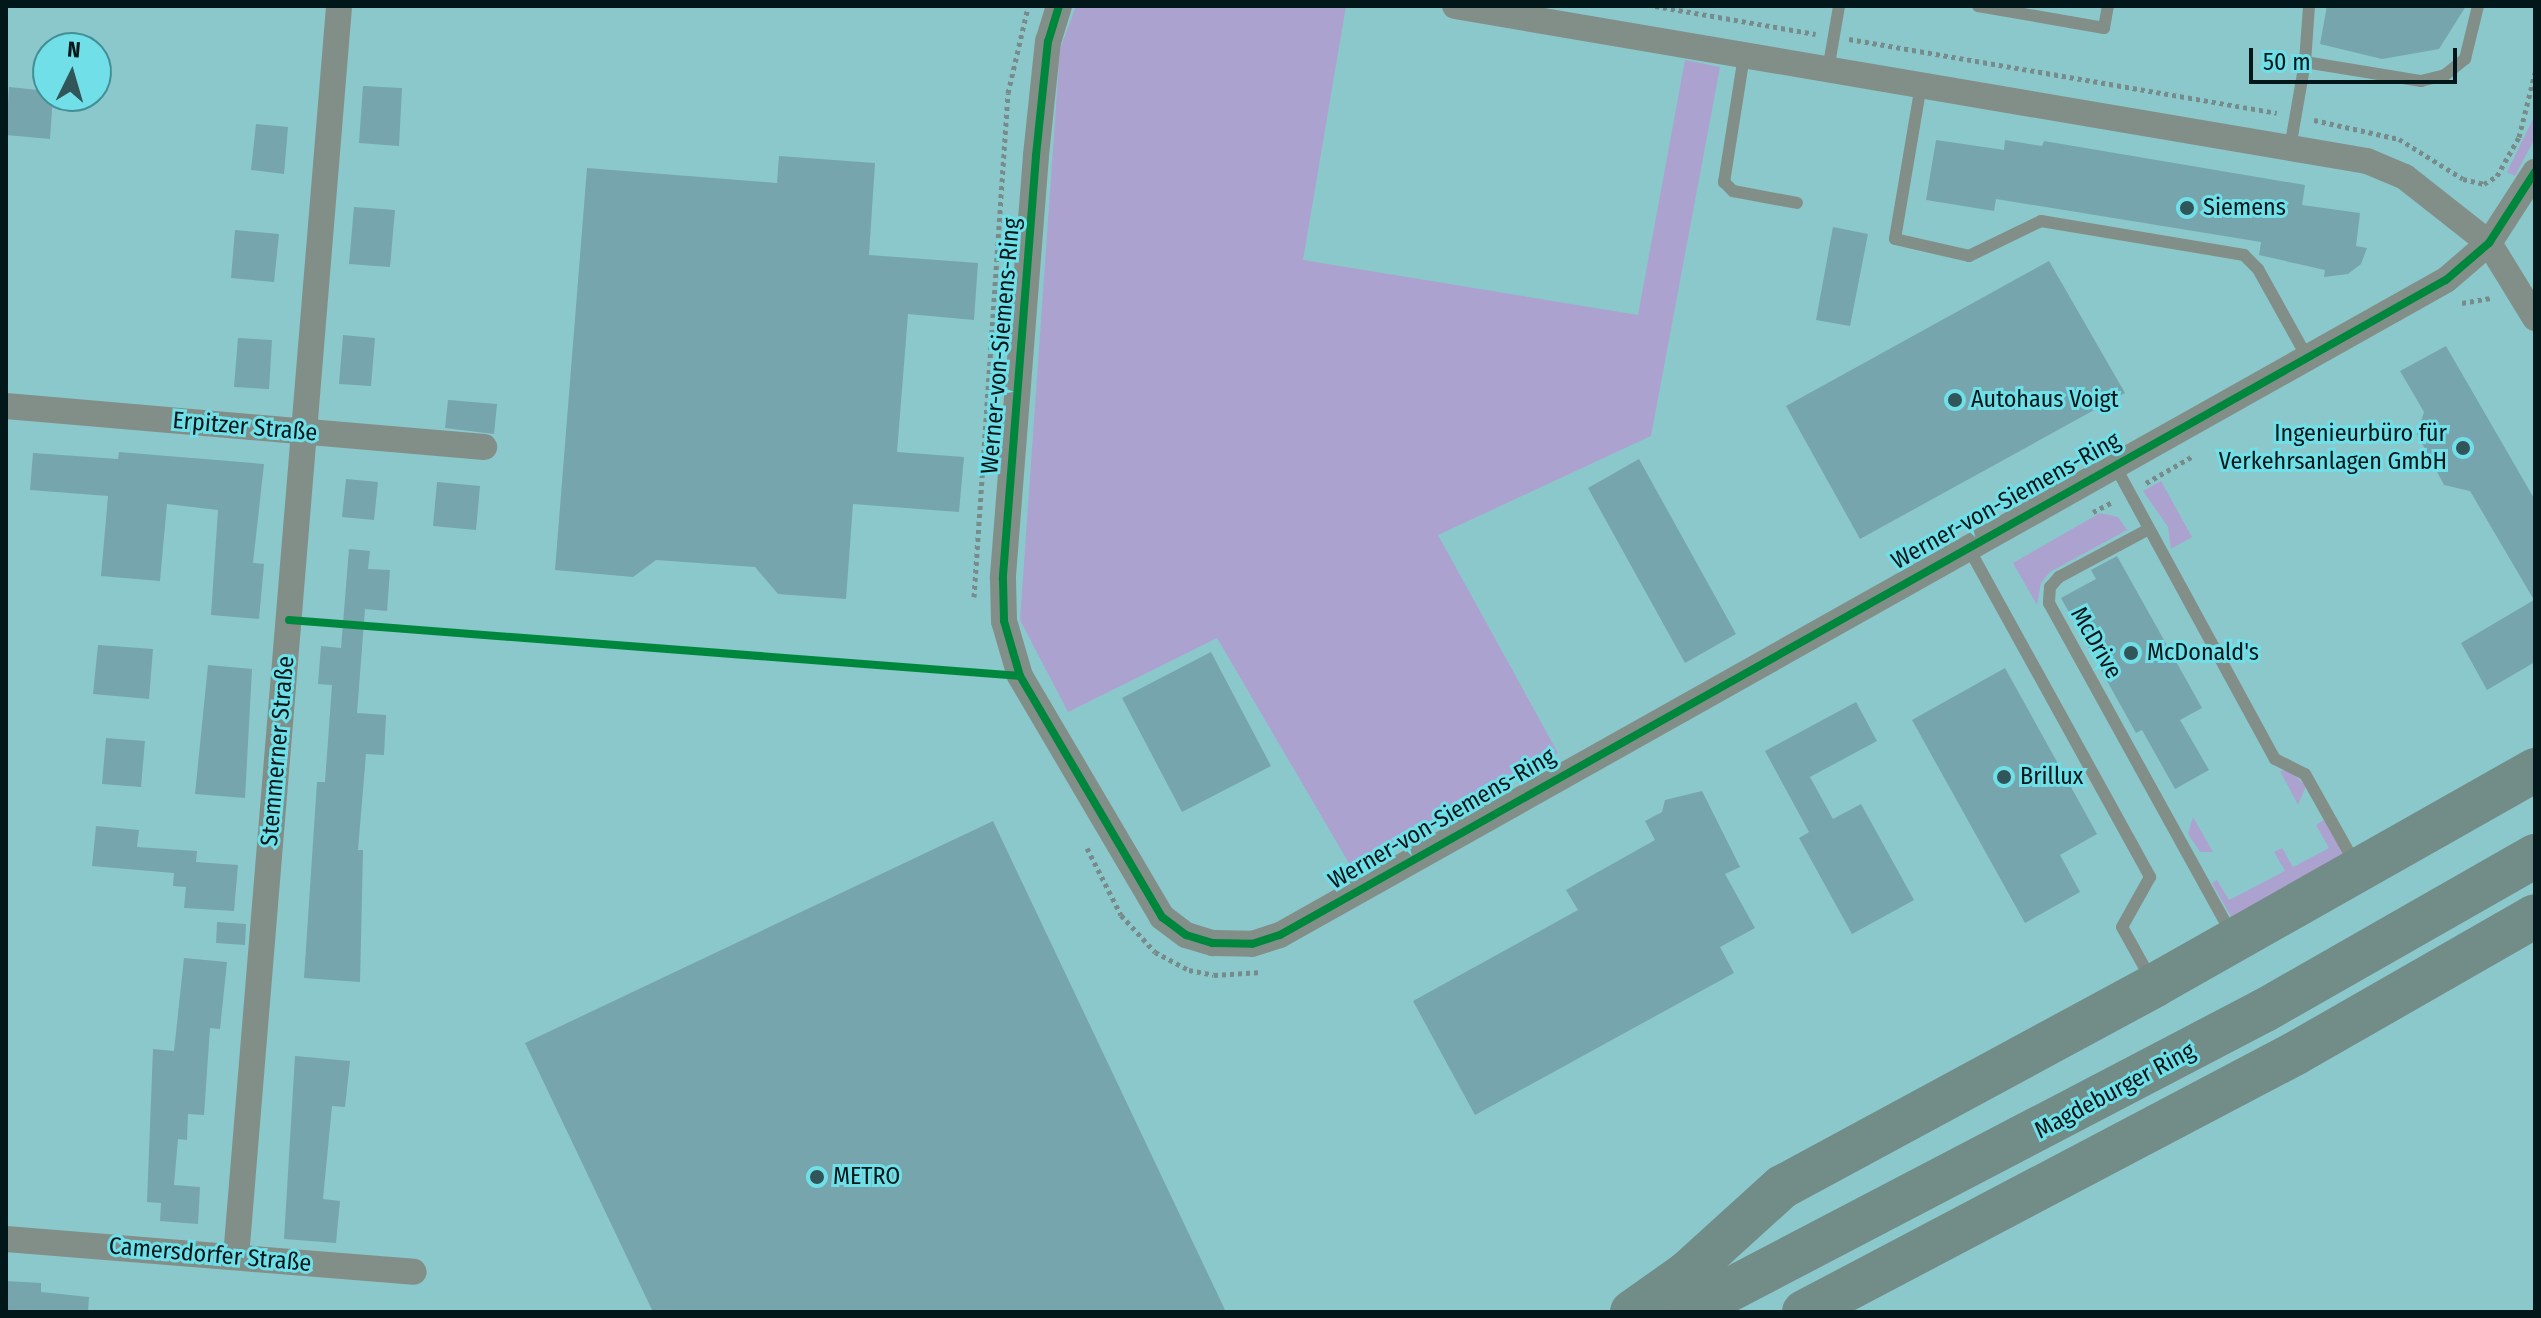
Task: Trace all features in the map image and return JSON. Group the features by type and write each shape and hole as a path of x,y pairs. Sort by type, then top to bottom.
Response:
{"highway":[{"path":"1632,1312 1687,1273 1782,1187 2155,985 2535,770"},
{"name":"Magdeburger Ring","path":"1687,1312 2265,1010 2535,856"},
{"path":"1804,1312 2296,1053 2535,916"}],"street":[{"name":"Stemmerner Straße","path":"236,1257 339,6"},
{"name":"Werner-von-Siemens-Ring","path":"1059,6 1048,41 1036,156 1003,579 1004,621 1020,676 1154,904 1180,931 1206,942 1232,945 1280,935 1967,546 2446,280 2489,243 2535,172"},
{"path":"1455,6 1541,13 1744,56 2290,148 2390,168 2489,243 2535,318"},
{"name":"Erpitzer Straße","path":"6,406 484,447"},
{"name":"Camersdorfer Straße","path":"6,1239 414,1272"}],"lane":[{"path":"1828,70 1839,6"},
{"path":"1978,6 2104,28 2108,6"},
{"path":"2290,148 2305,62 2309,6"},
{"path":"2305,62 2421,81 2445,75 2465,59 2478,6"},
{"path":"1744,56 1724,182 1733,191 1797,203"},
{"path":"1921,85 1895,239 1969,256 2041,221 2244,255 2258,269 2307,357"},
{"path":"2114,464 2147,530 2275,759 2305,774 2360,871"},
{"name":"McDrive","path":"2147,530 2059,577 2050,587 2049,603 2235,940"},
{"path":"1967,546 2150,877 2122,927 2155,985"}],"path":[{"path":"974,600 1008,93 1029,6"},
{"path":"1655,6 2380,131 2463,179 2484,184 2497,176 2519,137 2535,73"},
{"path":"2457,306 2479,297 2505,300 2518,291"},
{"path":"2088,515 2195,455"},
{"path":"1082,839 1121,915 1164,957 1189,970 1223,976 1254,974 1277,964"}],"shaded area":[{"path":"1076,6 1346,6 1303,260 1638,315 1685,60 1720,67 1651,436 1438,535 1558,753 1353,870 1217,638 1068,712 1020,620 1060,49"},
{"path":"2535,115 2535,138 2515,176 2507,172"},
{"path":"2161,481 2192,537 2171,549 2168,527 2143,491"},
{"path":"2100,513 2118,517 2127,530 2050,572 2041,583 2037,605 2013,563"},
{"path":"2289,770 2306,786 2298,805 2280,771"},
{"path":"2193,817 2213,852 2200,852 2188,834"},
{"path":"2324,820 2345,851 2344,862 2235,924 2212,883 2217,880 2229,900 2285,871 2274,852 2282,848 2293,867 2329,848 2316,825"}],"building":[{"path":"2327,6 2466,6 2439,49 2382,59 2320,44"},
{"path":"363,86 402,88 399,146 359,143"},
{"path":"9,87 32,89 32,112 52,112 50,139 6,135"},
{"path":"256,124 288,127 284,174 251,170"},
{"name":"Siemens","path":"1936,140 2004,150 2005,140 2042,146 2044,141 2305,185 2302,205 2360,213 2356,246 2367,248 2361,264 2348,274 2324,277 2325,270 2259,255 2261,242 1996,199 1994,211 1926,200"},
{"path":"779,156 875,163 869,255 978,263 974,320 908,314 897,452 964,457 959,512 853,504 846,599 778,594 755,567 656,560 633,577 555,570 587,168 777,183"},
{"path":"354,207 395,210 390,267 349,264"},
{"path":"1833,227 1868,234 1850,326 1816,320"},
{"path":"235,230 279,234 274,282 231,278"},
{"name":"Autohaus Voigt","path":"2049,261 2125,393 1860,539 1786,406"},
{"path":"343,335 375,338 371,386 339,384"},
{"path":"238,338 272,340 269,389 234,387"},
{"path":"2446,346 2535,500 2535,662 2487,690 2461,643 2534,600 2470,491 2444,485 2417,434 2424,412 2400,371"},
{"path":"448,400 497,404 494,434 445,428"},
{"path":"119,452 264,464 253,563 264,564 259,619 211,615 218,510 167,504 160,581 101,576 108,496 30,490 33,453 118,459"},
{"path":"1639,459 1736,634 1685,663 1588,488"},
{"path":"346,479 378,482 374,520 342,517"},
{"path":"437,482 480,486 476,530 433,526"},
{"path":"349,549 370,551 368,569 390,570 387,611 365,609 357,713 386,715 384,755 366,754 358,850 363,850 360,982 304,978 317,782 325,782 332,685 318,684 321,646 341,648"},
{"name":"McDonald's","path":"2117,556 2202,708 2180,720 2209,770 2175,789 2142,730 2136,733 2061,598 2096,579 2091,570"},
{"path":"98,645 153,649 149,699 93,694"},
{"path":"1211,652 1271,766 1182,812 1122,698"},
{"path":"208,665 252,669 245,798 195,794"},
{"name":"Brillux","path":"2005,668 2097,834 2060,855 2080,892 2025,923 1912,720"},
{"path":"1856,702 1877,741 1810,777 1833,819 1861,804 1914,900 1852,934 1799,838 1809,832 1765,751"},
{"path":"106,738 145,741 141,787 102,784"},
{"path":"1702,791 1740,867 1725,874 1755,928 1720,947 1734,973 1475,1115 1413,1001 1578,910 1566,890 1655,840 1645,821 1662,812 1665,800"},
{"name":"METRO","path":"993,821 1226,1312 653,1312 525,1043"},
{"path":"96,826 139,830 137,847 197,851 196,862 238,865 234,911 184,908 186,887 173,886 174,873 92,866"},
{"path":"217,922 246,924 245,945 216,943"},
{"path":"184,958 227,962 220,1029 210,1028 204,1115 188,1114 187,1140 178,1139 174,1185 200,1187 198,1224 160,1221 161,1203 147,1202 153,1049 174,1051"},
{"path":"295,1056 350,1061 345,1107 332,1106 323,1199 340,1201 336,1243 284,1239"},
{"path":"6,1281 41,1283 41,1292 89,1297 88,1312 6,1312"}],"cycle path":[{"path":"1059,6 1048,41 1036,156 1003,579 1004,621 1020,676 1162,917 1186,935 1213,943 1252,944 1280,935 2446,280 2489,243 2535,172"},
{"path":"289,620 1020,676"}],"place":[{"name":"Siemens","path":"2187,208"},
{"name":"Autohaus Voigt","path":"1955,400"},
{"name":"Ingenieurbüro für Verkehrsanlagen GmbH","path":"2463,448"},
{"name":"McDonald's","path":"2131,653"},
{"name":"Brillux","path":"2004,777"},
{"name":"METRO","path":"817,1177"}]}
